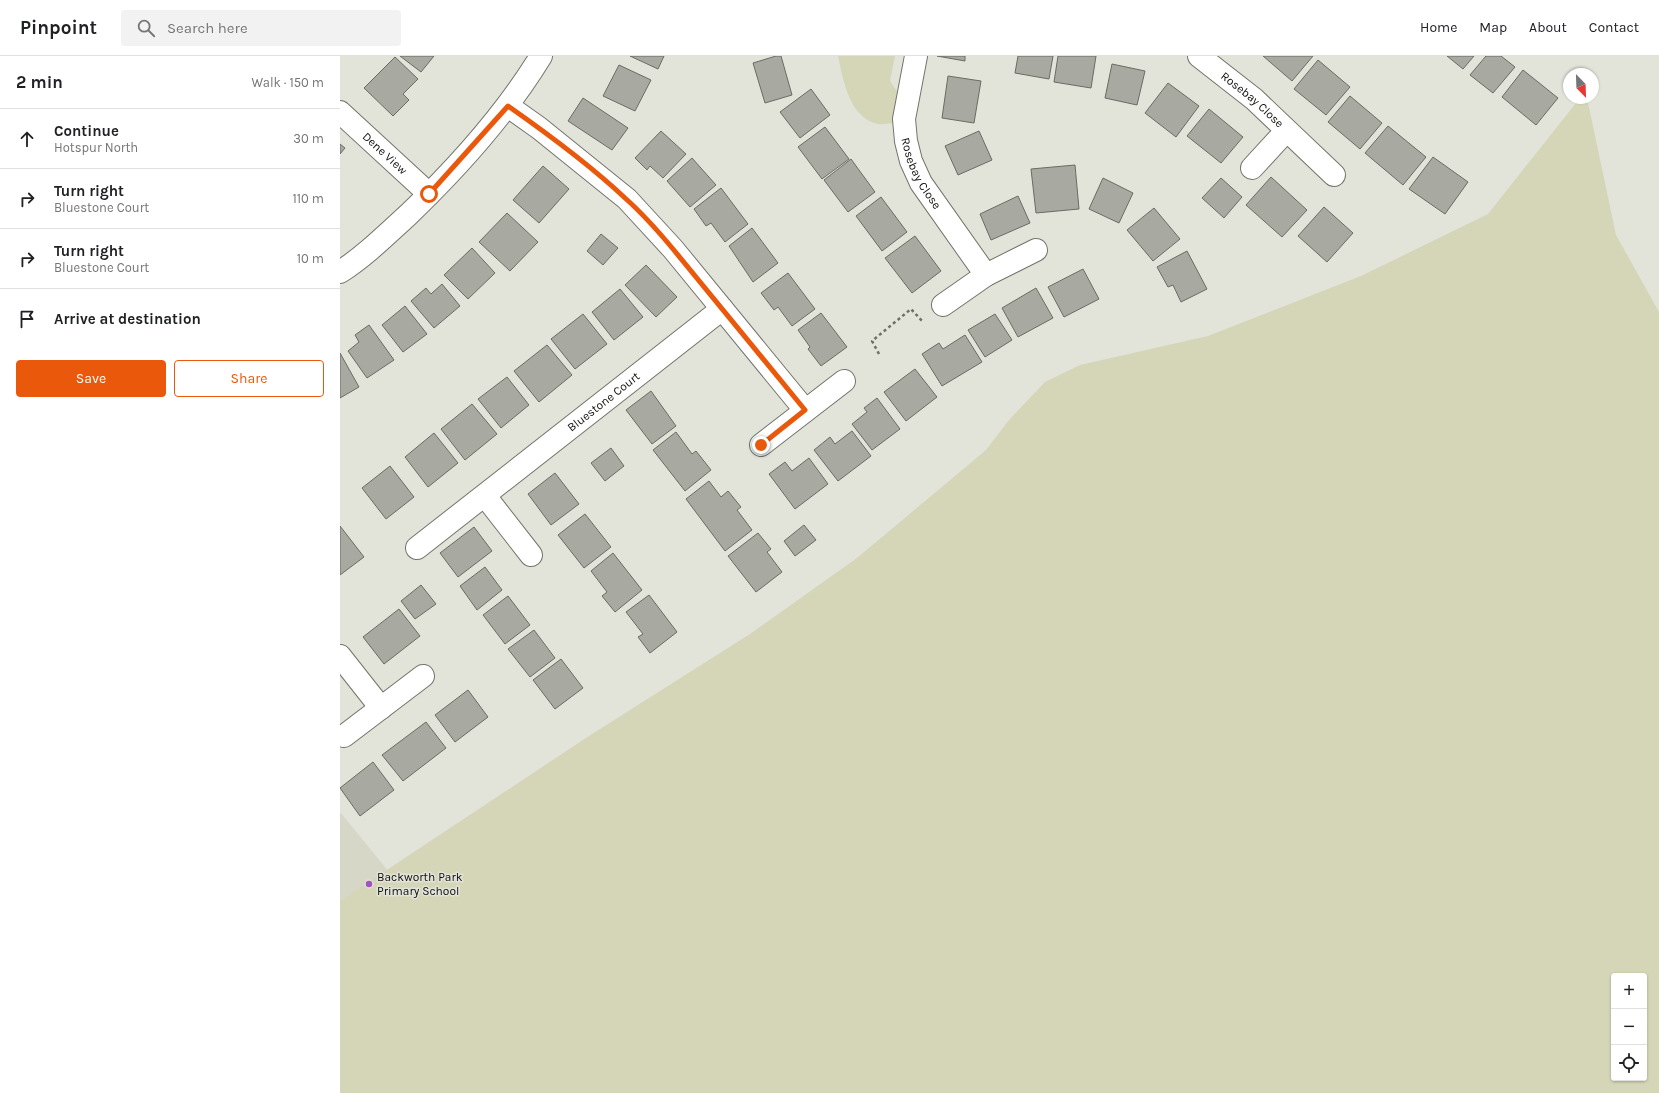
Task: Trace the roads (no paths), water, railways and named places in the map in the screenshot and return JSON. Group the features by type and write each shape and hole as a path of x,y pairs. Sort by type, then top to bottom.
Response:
{"street":[{"path":"340,272 379,242 429,194 508,106 541,56"},
{"name":"Rosebay Close","path":"916,56 904,119 906,141 911,161 921,183 986,275"},
{"name":"Rosebay Close","path":"1199,56 1254,99 1334,176"},
{"path":"508,106 545,132 627,199 673,249 805,410"},
{"name":"Dene View","path":"340,112 429,194"},
{"name":"Rosebay Close","path":"1252,168 1286,131"},
{"path":"943,305 986,275 1036,250"},
{"name":"Bluestone Court","path":"417,548 722,309"},
{"path":"761,445 844,380"},
{"path":"485,496 531,554"},
{"path":"340,656 381,708"},
{"path":"344,736 423,676"}],"place":[{"name":"Backworth Park Primary School","path":"369,884"}]}
